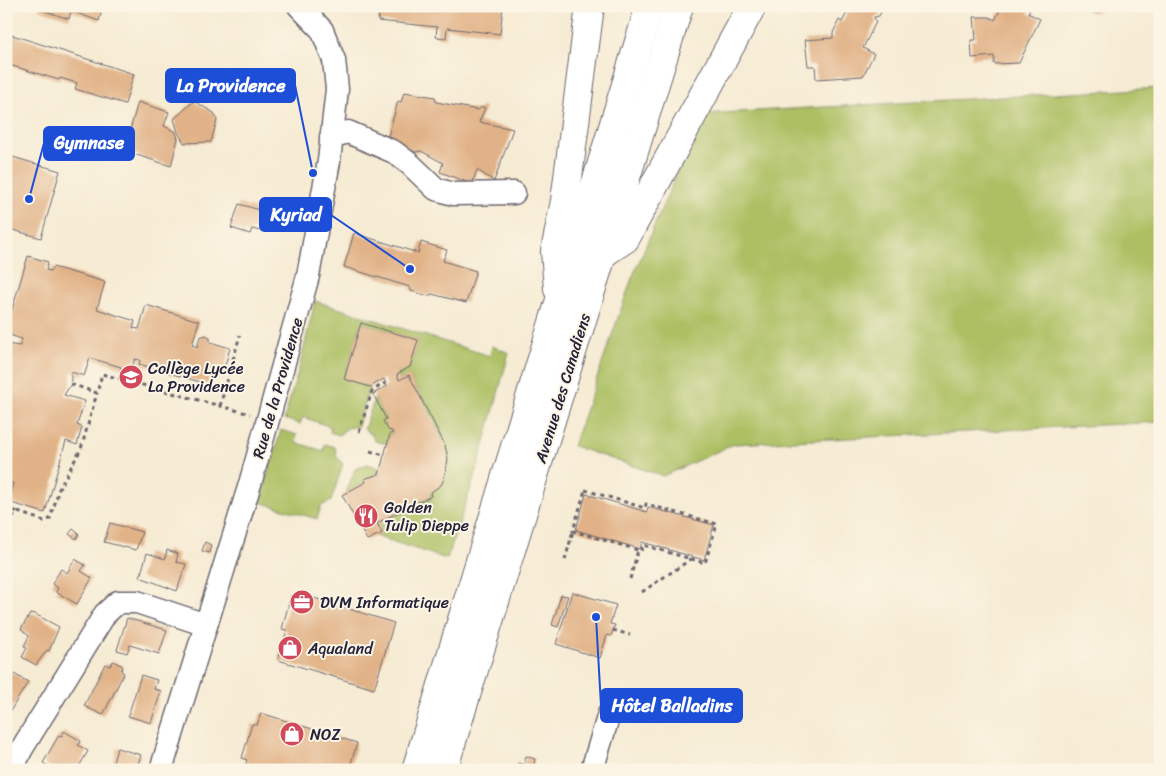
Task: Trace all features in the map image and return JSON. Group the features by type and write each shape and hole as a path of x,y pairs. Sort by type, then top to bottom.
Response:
{"main road":[{"path":"559,300 554,251 565,201 590,6"},
{"name":"Avenue des Canadiens","path":"416,770 650,6"},
{"name":"Avenue des Canadiens","path":"443,770 679,6"},
{"path":"604,253 625,240 752,6"}],"street":[{"name":"Rue de la Providence","path":"161,770 268,420 308,276 332,137 336,89 334,60 322,30 300,6"},
{"path":"332,137 348,132 394,152 410,164 436,190 452,194 514,193"},
{"path":"12,770 21,750 105,614 118,602 137,602 206,625"},
{"path":"592,770 609,714"}],"path":[{"path":"220,406 240,335"},
{"path":"6,508 44,521 50,519 59,489 81,449 102,374 268,420"},
{"path":"359,432 372,391 385,382"},
{"path":"71,384 97,393"},
{"path":"370,451 384,455"},
{"path":"565,560 573,531 585,490 645,508 646,504 717,524 706,563 643,545 641,551 573,531"},
{"path":"6,523 18,512"},
{"path":"630,579 638,550"},
{"path":"642,592 691,559"},
{"path":"613,630 630,635"}],"green space":[{"path":"1160,88 1160,422 734,444 663,476 573,446 632,278 702,114"},
{"path":"315,301 490,356 492,346 509,353 478,467 447,559 375,536 382,533 377,523 431,496 430,493 442,482 446,468 446,452 433,419 409,375 399,380 397,374 410,367 418,340 361,323 344,379 370,387 358,426 347,428 339,435 330,432 331,427 303,417 300,424 284,419 300,365"},
{"path":"375,398 386,419 383,421 393,433 390,434 387,444 375,441 371,434 364,429"},
{"path":"281,430 297,435 295,442 323,451 325,444 335,447 337,457 343,464 331,501 321,506 317,519 260,502"},
{"path":"368,464 379,468 379,474 365,479 366,482 346,493 355,469"}],"building":[{"path":"40,6 103,6 99,21 71,11 69,19 39,9"},
{"path":"380,6 503,6 500,34 447,28 446,38 436,37 437,27 378,21"},
{"path":"846,6 884,6 879,16 874,17 876,22 863,48 874,54 863,76 816,79 815,66 808,66 805,40 833,38 833,33 839,20 842,22 847,13 844,11"},
{"path":"1002,6 1031,6 1028,13 1040,19 1019,63 994,64 994,56 972,58 971,40 976,40 974,17 989,17 995,20"},
{"path":"1089,6 1100,6 1100,12 1089,13"},
{"path":"6,33 134,74 125,104 75,89 77,83 60,78 59,80 6,64"},
{"path":"404,92 435,97 436,102 478,110 482,107 485,108 479,122 513,129 494,181 477,170 472,184 440,172 443,163 421,151 415,152 388,136 398,101 401,102"},
{"path":"194,101 214,113 217,120 211,142 184,143 178,132 174,119"},
{"path":"138,102 169,112 164,126 176,132 178,139 171,166 124,151"},
{"path":"6,155 60,171 41,238 6,228"},
{"path":"239,204 270,213 264,232 252,229 250,234 231,228"},
{"path":"354,233 418,253 421,242 447,250 443,261 476,271 466,303 432,294 428,296 411,291 410,287 344,267"},
{"path":"28,256 48,262 46,270 51,271 53,267 105,282 97,309 135,321 133,328 139,329 146,305 199,321 192,345 197,347 200,337 206,335 210,338 210,342 230,348 224,369 216,366 210,385 139,364 140,360 135,359 130,372 126,374 121,372 121,367 90,358 84,376 71,372 71,384 64,395 85,401 77,425 82,427 77,445 66,441 45,513 8,502 13,483 6,481 6,344 20,346 22,339 6,334 6,329"},
{"path":"361,323 418,340 410,367 397,374 399,380 409,375 445,445 448,459 444,479 441,485 430,493 431,496 377,523 382,533 367,540 342,495 366,482 364,479 379,474 390,434 393,433 391,430 389,431 383,421 386,419 373,394 387,386 384,379 370,387 344,379"},
{"path":"586,494 647,512 648,507 714,525 704,560 642,542 640,549 576,530"},
{"path":"110,523 142,532 136,550 104,542"},
{"path":"73,529 79,534 76,539 69,534"},
{"path":"205,542 211,545 209,553 202,551"},
{"path":"167,550 178,554 176,562 186,564 177,591 140,577 147,553 165,559"},
{"path":"75,559 85,565 81,571 92,578 77,604 56,592 58,588 52,584 61,569 67,573"},
{"path":"572,592 616,605 610,624 615,625 611,636 607,635 600,658 556,644"},
{"path":"298,593 394,623 374,689 278,660 287,630 282,629 291,595 297,597"},
{"path":"561,595 568,596 558,627 552,625"},
{"path":"33,613 59,627 49,651 47,650 36,665 22,657 27,648 24,646 29,636 21,629 30,614"},
{"path":"127,618 167,630 159,654 130,645 127,653 117,650"},
{"path":"113,661 123,666 121,671 124,673 103,715 84,706 105,664 110,666"},
{"path":"7,670 28,682 9,713 6,712"},
{"path":"141,675 157,680 154,689 161,691 151,723 128,716"},
{"name":"NOZ","path":"261,713 357,743 349,770 244,770 247,760 242,758 252,724 257,725"},
{"path":"64,731 81,741 78,745 88,751 77,770 55,770 43,763 59,735 62,736"},
{"path":"117,748 141,755 136,770 111,770"},
{"path":"526,756 535,759 533,768 539,770 516,770 518,763 524,765"},
{"path":"672,765 685,769 685,770 670,770"}],"place":[{"name":"La Providence","path":"313,173"},
{"name":"Gymnase","path":"29,199"},
{"name":"Kyriad","path":"410,269"},
{"name":"Collège Lycée La Providence","path":"131,377"},
{"name":"Golden Tulip Dieppe","path":"366,516"},
{"name":"DVM Informatique","path":"302,602"},
{"name":"Hôtel Balladins","path":"596,617"},
{"name":"Aqualand","path":"290,648"},
{"name":"NOZ","path":"292,734"}]}
